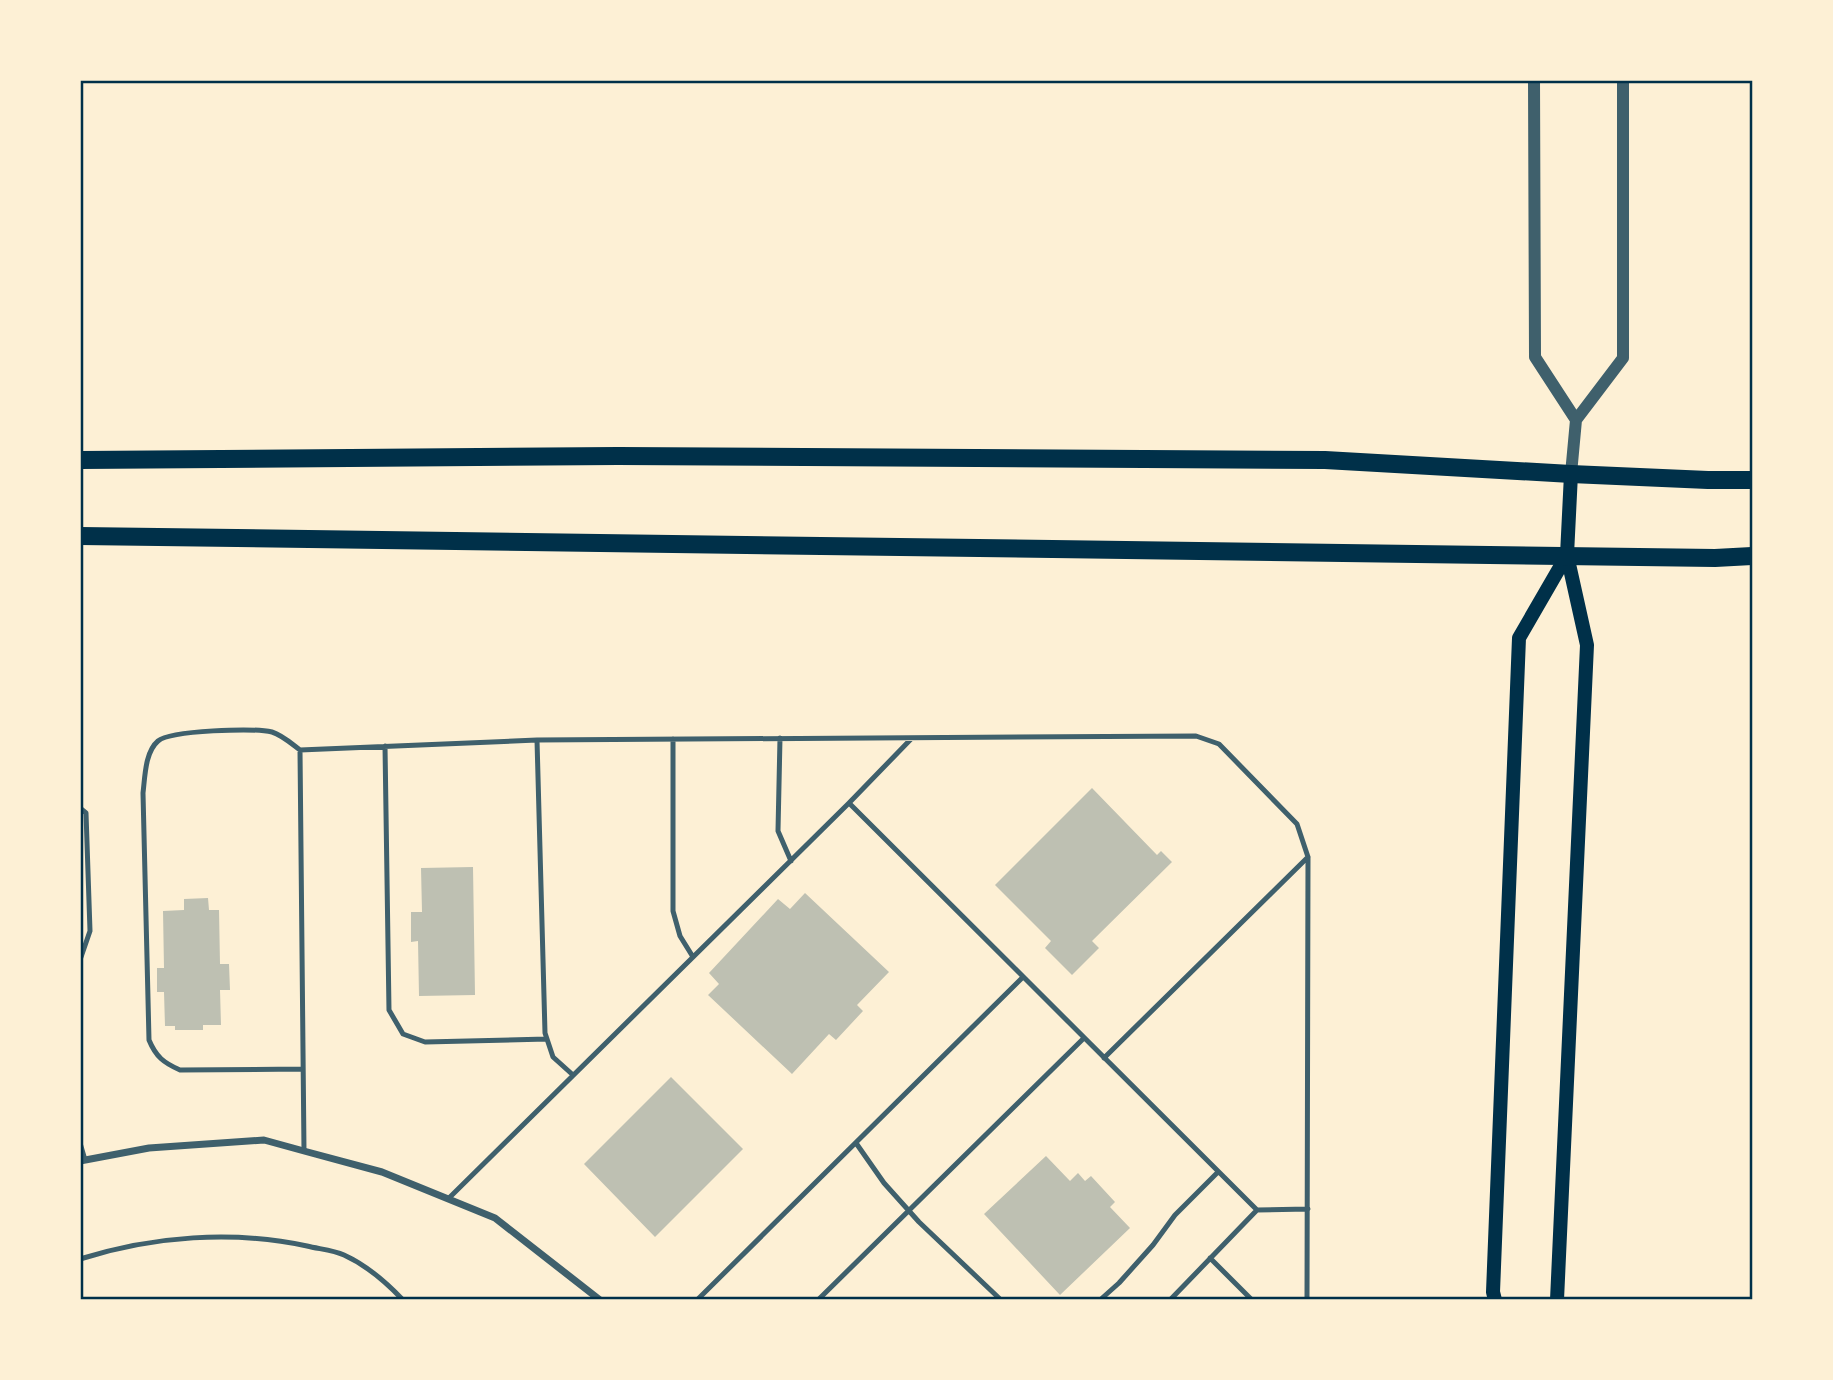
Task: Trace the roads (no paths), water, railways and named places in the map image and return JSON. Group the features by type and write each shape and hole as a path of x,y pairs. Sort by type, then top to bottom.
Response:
{"main road":[{"path":"80,460 618,456 1311,459 1708,481 1752,480"},
{"path":"1557,1300 1587,645 1567,555 1571,474"},
{"path":"80,536 1715,558 1752,556"},
{"path":"1495,1300 1493,1292 1519,638 1567,555"}],"street":[{"path":"1534,80 1535,357 1576,420"},
{"path":"1571,474 1576,420 1623,358 1622,80"},
{"path":"83,1161 149,1148 264,1140 382,1172 495,1218 600,1300"}],"lane":[{"path":"303,1069 180,1070 155,1055 149,1040 142,793 148,758 157,741 176,734 253,730 275,733 300,750 537,740 1196,736 1219,744 1297,824 1308,857 1307,1300"},
{"path":"780,738 778,831 791,861"},
{"path":"448,1199 912,738"},
{"path":"673,739 673,911 680,936 693,957"},
{"path":"537,740 545,1033 553,1057 573,1075"},
{"path":"385,746 389,1010 403,1034 425,1042 547,1039"},
{"path":"300,750 304,1151"},
{"path":"849,803 1257,1210"},
{"path":"80,808 86,813 90,931 80,960"},
{"path":"1104,1058 1308,857"},
{"path":"697,1300 1023,977"},
{"path":"818,1300 1084,1038"},
{"path":"80,1143 83,1161"},
{"path":"856,1143 884,1183 908,1210 1001,1300"},
{"path":"1100,1300 1128,1273 1175,1215 1218,1171"},
{"path":"1170,1300 1257,1210 1308,1209"},
{"path":"80,1259 194,1237 281,1241 343,1254 386,1282 403,1300"},
{"path":"1210,1258 1252,1300"}]}
